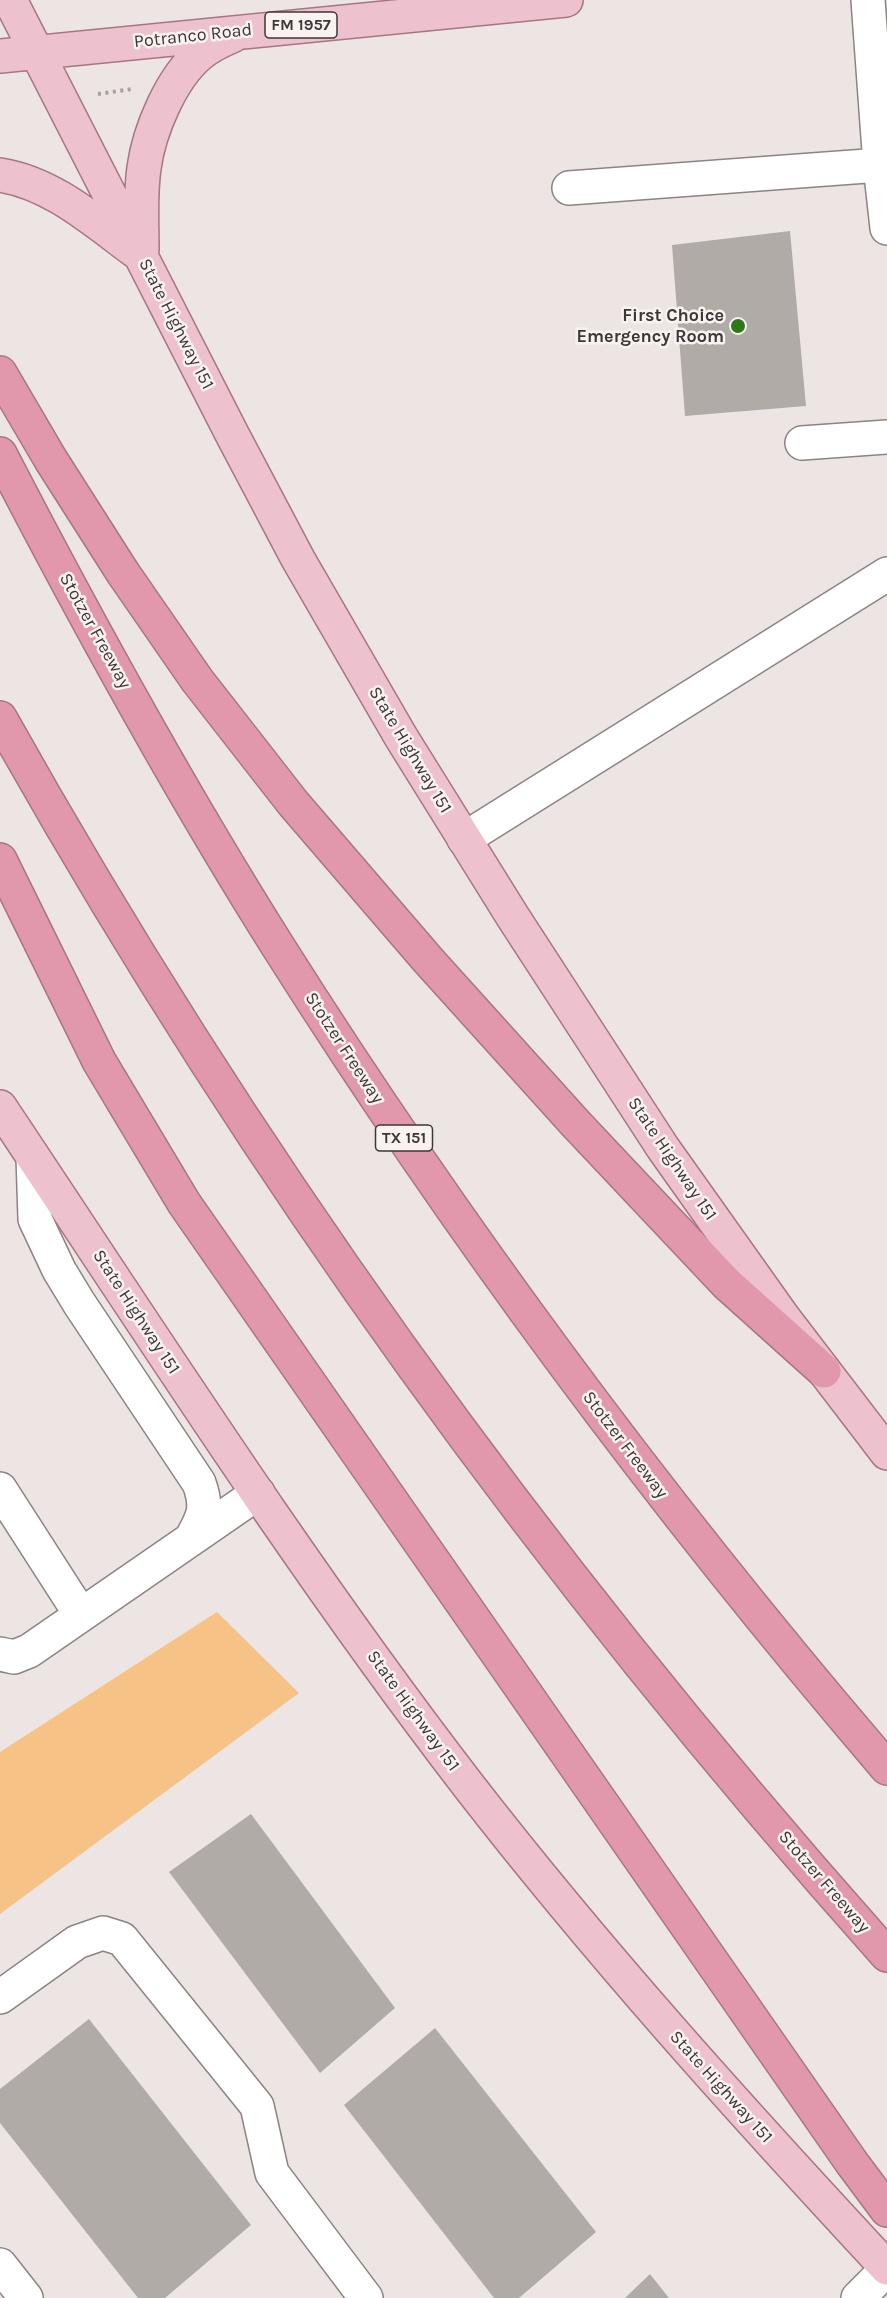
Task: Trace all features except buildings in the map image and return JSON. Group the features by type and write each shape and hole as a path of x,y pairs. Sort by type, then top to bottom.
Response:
{"highway":[{"path":"0,373 51,460 130,582 197,680 292,803 443,977 584,1132 726,1282 824,1371"},
{"name":"Stotzer Freeway","path":"0,454 102,647 206,828 278,946 393,1123 512,1294 637,1462 766,1625 887,1768"},
{"name":"Stotzer Freeway","path":"0,718 97,888 170,1006 284,1182 404,1354 487,1467 658,1687 887,1955"},
{"path":"0,860 99,1061 184,1203 887,2210"}],"main road":[{"name":"State Highway 151","path":"10,0 298,559 401,737 663,1148 824,1371 887,1453"},
{"name":"Potranco Road","path":"0,56 566,0"},
{"path":"142,255 144,168 150,141 169,95 186,68 199,55 215,44 246,30"},
{"path":"0,175 33,184 73,205 142,255"},
{"name":"State Highway 151","path":"0,1107 258,1493 343,1616 426,1728 553,1892 731,2100 887,2269"}],"lane":[{"path":"868,0 887,228"},
{"path":"569,188 880,165"},
{"path":"802,443 887,437"},
{"path":"464,839 887,574"},
{"path":"33,1157 35,1219 59,1270 199,1483 205,1509 191,1539"},
{"path":"0,1489 81,1615"},
{"path":"0,1654 14,1657 29,1651 258,1493"},
{"path":"0,1997 77,1942 103,1933 122,1939 257,2106 272,2173 366,2298"},
{"path":"0,2265 26,2298"},
{"path":"858,2298 887,2269"}],"path":[{"path":"107,86 110,92"},
{"path":"88,96 142,87"}],"shaded area":[{"path":"217,1612 299,1693 0,1914 0,1752"}],"place":[{"name":"First Choice Emergency Room","path":"738,326"}]}
